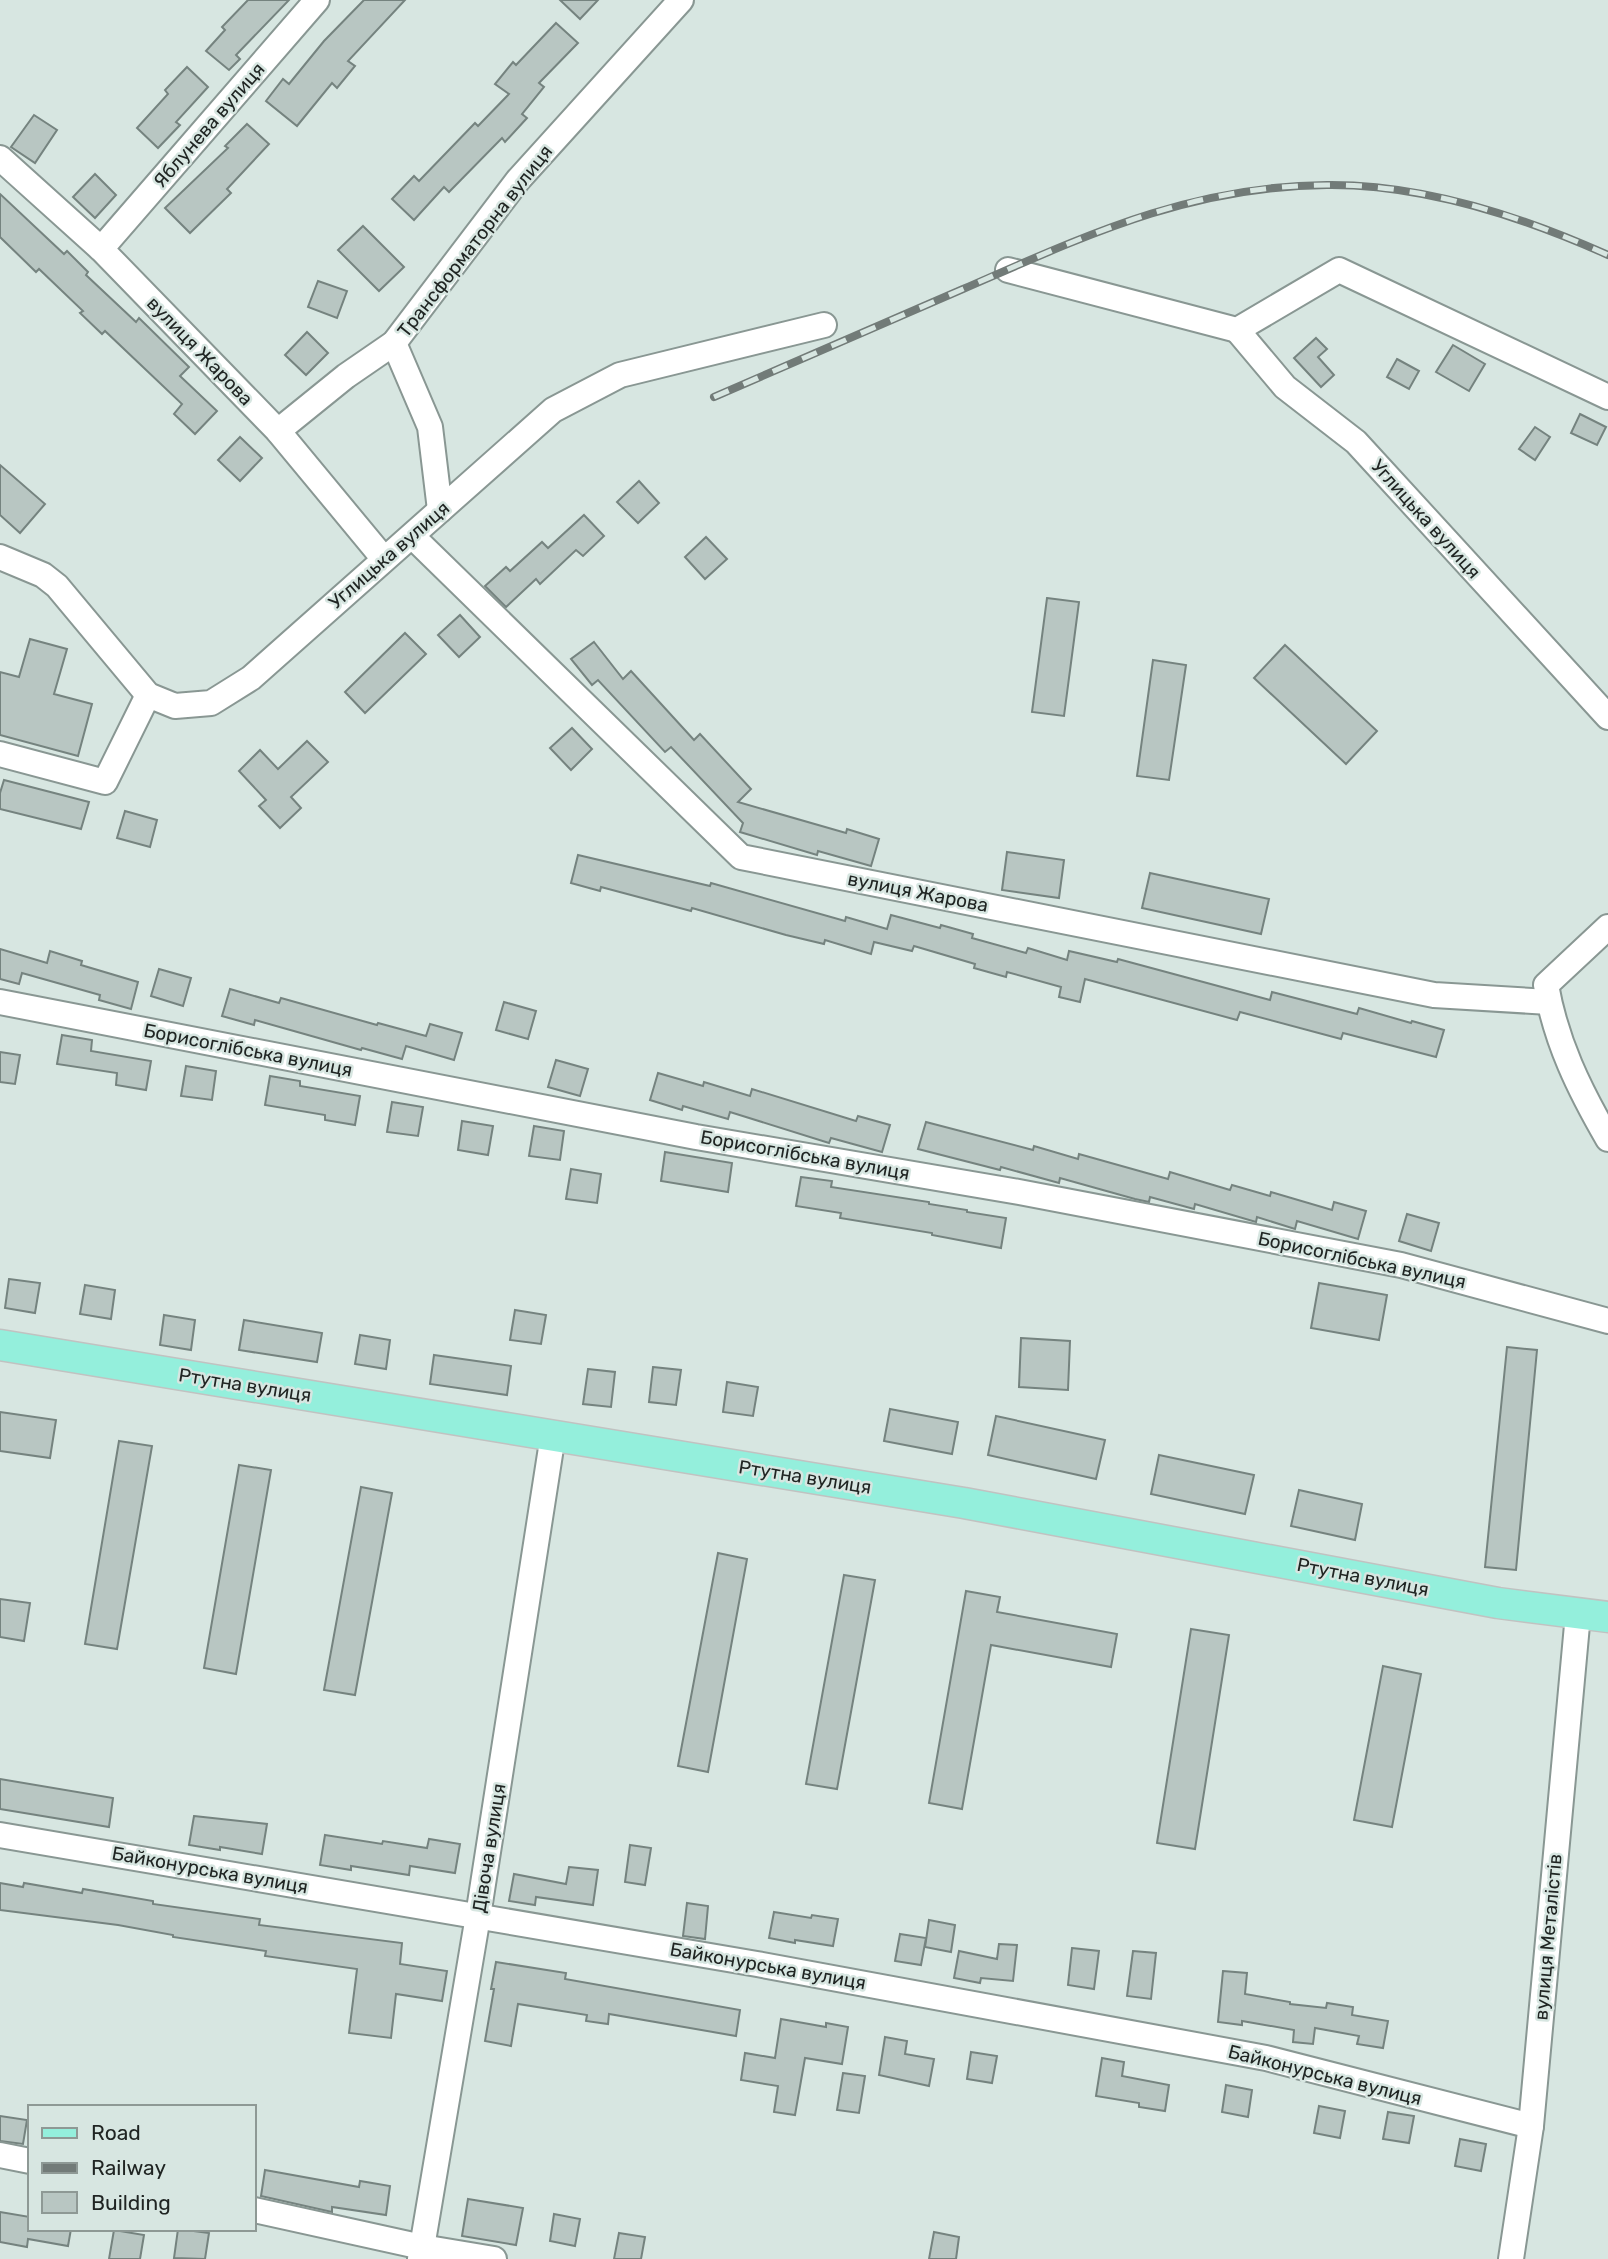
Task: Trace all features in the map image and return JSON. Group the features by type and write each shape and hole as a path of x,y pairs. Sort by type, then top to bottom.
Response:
{"main road":[{"name":"Ртутна вулиця","path":"0,1345 964,1503 1498,1603 1608,1617"}],"street":[{"name":"Яблунева вулиця","path":"101,249 317,0"},
{"name":"Трансформаторна вулиця","path":"278,431 346,376 394,343 517,180 681,0"},
{"name":"вулиця Жарова","path":"0,158 101,249 278,431 384,559"},
{"path":"1008,270 1237,330 1339,270 1608,397"},
{"name":"Углицька вулиця","path":"148,695 175,706 211,703 251,678 553,410 620,375 824,325"},
{"name":"Углицька вулиця","path":"1237,330 1285,387 1356,442 1608,717"},
{"path":"394,343 429,427 440,510"},
{"name":"вулиця Жарова","path":"412,536 741,858 1433,995 1547,994"},
{"path":"0,557 43,575 57,586 148,695 105,782 0,754"},
{"path":"1608,928 1547,994 1559,1042 1587,1103 1608,1139"},
{"name":"Борисоглібська вулиця","path":"0,1002 696,1137 1019,1192 1401,1265 1608,1321"},
{"name":"Дівоча вулиця","path":"421,2253 478,1916 553,1435"},
{"name":"вулиця Металістів","path":"1511,2259 1531,2126 1578,1614"},
{"name":"Байконурська вулиця","path":"0,1835 757,1964 1266,2058 1531,2126"},
{"path":"0,2155 28,2161"},
{"path":"256,2211 421,2253 494,2259"}],"building":[{"path":"248,0 289,0 236,55 240,59 229,70 206,51 225,30 222,27"},
{"path":"364,0 405,0 348,61 355,66 337,88 332,83 297,126 266,101 283,79 289,84 324,41"},
{"path":"560,0 598,0 580,19"},
{"path":"556,23 578,43 539,83 544,87 522,114 527,118 505,142 502,138 449,192 444,187 414,220 392,199 414,176 419,181 475,123 478,126 509,94 495,84 513,62 516,65"},
{"path":"187,67 208,87 176,122 180,125 158,148 137,128 168,94 165,90"},
{"path":"34,115 57,130 35,163 11,147"},
{"path":"247,124 269,144 227,189 231,193 190,233 165,208 228,148 225,146"},
{"path":"95,174 116,195 95,218 73,197"},
{"path":"0,194 64,254 67,251 88,272 86,275 136,322 139,318 189,367 180,376 217,411 195,434 174,414 182,404 105,331 102,334 80,313 83,311 39,269 36,272 0,237"},
{"path":"363,226 404,267 379,291 338,250"},
{"path":"318,281 347,291 337,318 308,307"},
{"path":"307,332 328,353 306,375 285,355"},
{"path":"1316,338 1327,349 1318,357 1334,375 1321,387 1294,358"},
{"path":"1453,345 1485,364 1469,391 1436,372"},
{"path":"1397,359 1419,371 1409,389 1387,377"},
{"path":"1580,414 1606,427 1597,445 1571,433"},
{"path":"1535,427 1550,437 1535,460 1519,449"},
{"path":"240,437 262,458 240,481 218,460"},
{"path":"0,465 45,504 20,533 0,515"},
{"path":"639,481 659,503 638,523 617,502"},
{"path":"584,515 604,536 583,556 576,550 540,584 536,579 506,607 485,586 506,567 510,571 542,542 548,548"},
{"path":"706,537 727,559 705,579 685,557"},
{"path":"1047,598 1079,602 1064,716 1032,712"},
{"path":"460,615 480,637 459,657 438,635"},
{"path":"405,633 426,654 365,713 345,692"},
{"path":"30,639 67,649 54,694 92,704 78,756 0,735 0,672 19,677"},
{"path":"594,642 623,679 631,671 694,740 700,734 751,789 738,802 846,833 847,829 879,839 871,866 818,851 817,855 740,832 743,823 671,747 665,752 598,680 592,685 571,659"},
{"path":"1285,645 1377,731 1346,764 1254,678"},
{"path":"1153,660 1186,665 1169,780 1137,776"},
{"path":"572,728 592,749 571,770 550,748"},
{"path":"307,741 328,762 291,797 301,808 280,828 259,806 266,800 239,771 260,750 278,769"},
{"path":"4,780 89,802 81,829 0,809 0,793"},
{"path":"125,811 157,820 150,847 117,838"},
{"path":"1007,852 1064,860 1059,898 1002,890"},
{"path":"578,855 710,886 711,883 845,921 846,917 887,929 891,915 973,934 972,938 1026,953 1028,948 1067,960 1069,951 1117,962 1118,959 1270,1000 1272,992 1357,1014 1359,1008 1444,1030 1436,1057 1343,1033 1341,1039 1240,1012 1237,1020 1085,979 1080,1002 1059,997 1061,987 1007,972 1006,977 974,968 975,964 914,946 912,951 874,942 871,954 825,940 824,944 786,935 692,908 691,911 601,887 600,891 571,883"},
{"path":"1150,873 1269,899 1261,934 1142,908"},
{"path":"0,949 47,963 50,951 82,961 81,965 138,982 131,1009 99,1000 100,995 22,973 19,984 0,979"},
{"path":"159,969 191,978 183,1006 151,996"},
{"path":"230,989 279,1003 281,998 426,1036 430,1024 462,1033 454,1060 406,1046 402,1059 255,1020 254,1025 222,1016"},
{"path":"504,1002 536,1011 528,1039 496,1030"},
{"path":"62,1035 92,1040 91,1051 151,1061 146,1090 116,1085 117,1073 57,1064"},
{"path":"0,1052 20,1055 15,1084 0,1082"},
{"path":"556,1060 588,1069 580,1096 548,1087"},
{"path":"186,1066 216,1071 212,1100 181,1096"},
{"path":"658,1073 703,1086 704,1082 750,1096 752,1089 856,1121 858,1116 890,1125 882,1152 831,1138 829,1143 730,1112 728,1119 683,1106 682,1110 650,1100"},
{"path":"270,1076 300,1081 300,1086 360,1096 355,1125 325,1120 325,1115 265,1105"},
{"path":"392,1102 423,1107 418,1136 387,1132"},
{"path":"462,1121 493,1126 488,1155 458,1150"},
{"path":"926,1122 1033,1150 1034,1146 1078,1159 1079,1154 1168,1179 1170,1172 1230,1190 1232,1185 1270,1196 1271,1192 1332,1210 1334,1202 1366,1211 1358,1239 1297,1221 1295,1229 1257,1217 1256,1222 1195,1204 1194,1209 1150,1197 1149,1202 1060,1178 1059,1183 918,1149"},
{"path":"534,1126 564,1131 560,1160 529,1156"},
{"path":"665,1152 732,1163 728,1192 661,1181"},
{"path":"571,1169 601,1174 597,1203 566,1199"},
{"path":"801,1177 832,1181 831,1187 929,1202 1006,1218 1001,1248 932,1233 840,1218 841,1213 796,1206"},
{"path":"1407,1214 1439,1223 1431,1251 1399,1241"},
{"path":"9,1279 40,1283 35,1313 5,1308"},
{"path":"1319,1283 1387,1295 1379,1340 1311,1328"},
{"path":"85,1285 115,1290 111,1319 80,1314"},
{"path":"515,1310 546,1315 541,1344 510,1340"},
{"path":"164,1315 195,1320 191,1350 160,1345"},
{"path":"244,1320 322,1333 317,1362 239,1350"},
{"path":"360,1335 390,1340 386,1369 355,1364"},
{"path":"1021,1338 1070,1341 1068,1390 1019,1387"},
{"path":"1507,1347 1537,1350 1516,1570 1485,1567"},
{"path":"434,1355 511,1366 507,1395 430,1384"},
{"path":"653,1367 681,1370 676,1405 649,1402"},
{"path":"588,1369 615,1372 611,1407 583,1404"},
{"path":"727,1382 758,1387 753,1416 723,1412"},
{"path":"890,1409 958,1422 952,1454 884,1441"},
{"path":"0,1412 56,1420 50,1458 0,1451"},
{"path":"996,1416 1105,1440 1096,1479 988,1455"},
{"path":"119,1441 152,1446 117,1649 85,1644"},
{"path":"1159,1455 1254,1475 1245,1514 1151,1494"},
{"path":"239,1465 271,1470 236,1674 204,1668"},
{"path":"361,1487 392,1493 355,1695 324,1690"},
{"path":"1299,1490 1362,1504 1355,1540 1291,1526"},
{"path":"718,1553 747,1559 708,1772 678,1766"},
{"path":"844,1575 875,1580 837,1789 806,1784"},
{"path":"966,1591 1000,1597 997,1612 1117,1634 1111,1667 991,1645 962,1809 929,1803"},
{"path":"0,1599 30,1603 24,1641 0,1637"},
{"path":"1191,1629 1229,1635 1195,1849 1157,1843"},
{"path":"1383,1666 1421,1674 1392,1827 1354,1820"},
{"path":"0,1779 113,1798 109,1827 0,1809"},
{"path":"194,1816 267,1824 262,1854 189,1845"},
{"path":"325,1835 427,1848 429,1839 460,1844 455,1873 410,1866 409,1875 351,1866 351,1870 320,1865"},
{"path":"630,1845 651,1848 645,1885 625,1882"},
{"path":"569,1867 598,1870 593,1905 536,1897 535,1905 509,1901 514,1874 566,1884"},
{"path":"0,1883 23,1887 24,1883 82,1893 83,1889 153,1901 153,1904 260,1919 259,1925 402,1943 400,1964 447,1971 442,2001 396,1994 391,2038 349,2033 357,1969 265,1956 266,1951 173,1937 118,1925 0,1910"},
{"path":"687,1903 708,1906 705,1939 683,1936"},
{"path":"774,1912 838,1919 833,1946 769,1938"},
{"path":"929,1920 955,1925 951,1952 925,1947"},
{"path":"900,1934 926,1938 921,1965 895,1961"},
{"path":"999,1944 1017,1945 1013,1981 981,1978 980,1983 954,1978 959,1951 997,1959"},
{"path":"1072,1948 1099,1951 1094,1989 1068,1985"},
{"path":"1133,1951 1156,1953 1151,1999 1127,1996"},
{"path":"496,1962 566,1973 565,1979 740,2010 736,2036 609,2014 608,2024 586,2021 587,2015 518,2004 511,2046 485,2041"},
{"path":"1223,1971 1247,1973 1245,1994 1290,2004 1326,2008 1327,2003 1353,2007 1352,2015 1388,2021 1383,2048 1357,2044 1359,2036 1315,2028 1313,2044 1293,2042 1294,2030 1242,2021 1242,2025 1218,2022"},
{"path":"781,2019 826,2027 826,2023 848,2027 842,2064 805,2058 795,2115 774,2112 778,2086 741,2080 745,2053 775,2058"},
{"path":"885,2037 907,2041 905,2054 934,2059 929,2086 879,2075"},
{"path":"971,2052 997,2056 992,2083 967,2079"},
{"path":"1102,2058 1124,2062 1122,2076 1169,2085 1165,2111 1139,2107 1139,2103 1096,2096"},
{"path":"843,2073 865,2076 859,2113 837,2110"},
{"path":"1226,2085 1252,2090 1248,2117 1222,2112"},
{"path":"1319,2106 1345,2111 1340,2138 1314,2133"},
{"path":"1388,2112 1414,2116 1409,2143 1383,2139"},
{"path":"0,2116 27,2120 23,2144 0,2141"},
{"path":"1460,2139 1486,2144 1481,2171 1455,2166"},
{"path":"265,2170 359,2187 360,2181 390,2186 386,2215 332,2207 332,2212 261,2196"},
{"path":"468,2199 523,2208 516,2245 462,2236"},
{"path":"0,2212 28,2217 28,2231 71,2231 68,2246 28,2239 27,2247 0,2242"},
{"path":"554,2214 580,2219 575,2246 550,2241"},
{"path":"114,2231 144,2235 140,2259 109,2259"},
{"path":"178,2231 209,2233 205,2259 174,2258"},
{"path":"934,2232 959,2237 956,2259 929,2259"},
{"path":"619,2233 645,2237 641,2259 614,2259"}],"railway":[{"path":"714,397 1095,233 1183,204 1229,194 1327,185 1399,190 1435,196 1506,215 1608,255"}]}
